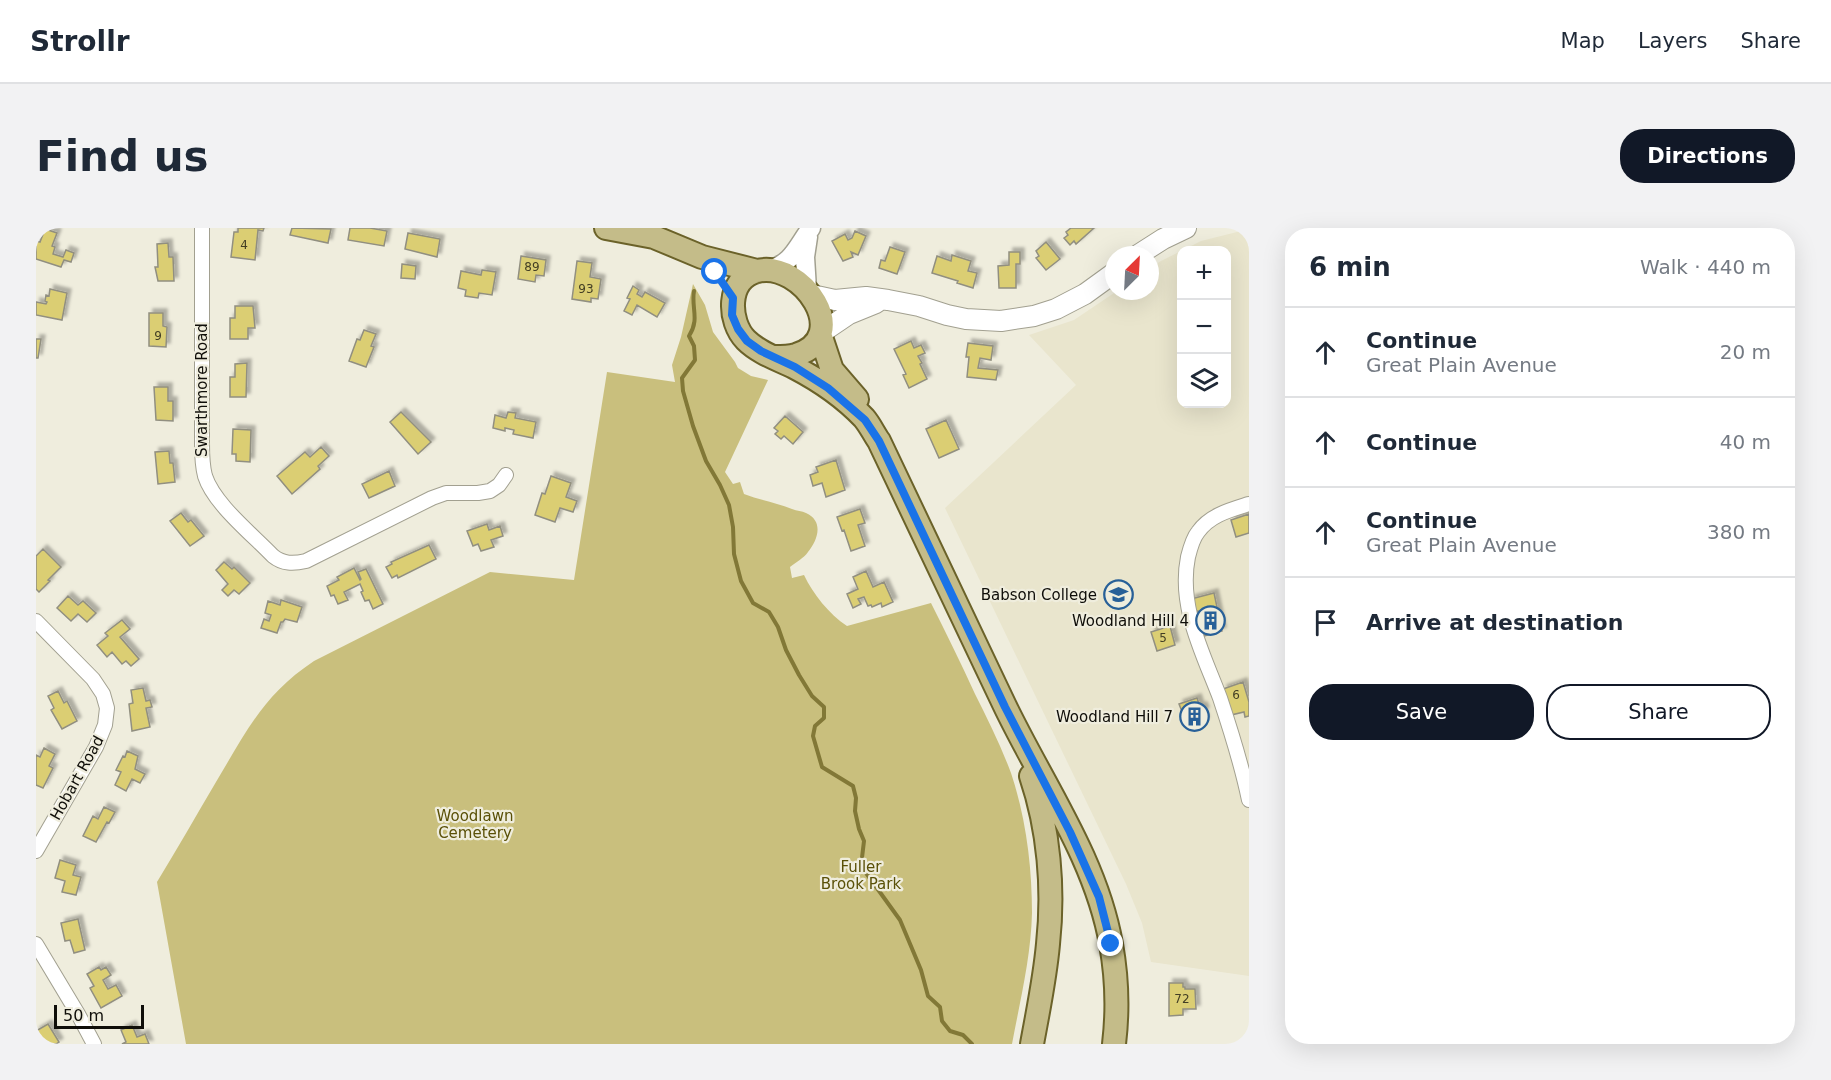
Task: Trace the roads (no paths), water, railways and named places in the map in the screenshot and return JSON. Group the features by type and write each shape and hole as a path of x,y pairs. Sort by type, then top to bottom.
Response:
{"main road":[{"path":"606,228 654,237 716,262 777,272 790,278 809,292 835,300 866,297 888,300 966,319 1010,320 1042,314 1085,294 1105,280"},
{"path":"1147,246 1160,233 1186,228"},
{"path":"688,251 715,272 733,298"},
{"path":"762,271 742,282 733,298 732,315 738,329 747,341 824,385 865,420 879,441 1005,707 1060,810 1099,897 1109,932 1115,968 1117,1007 1114,1044"},
{"path":"809,292 823,323 821,335 832,370 857,398 865,420"},
{"path":"774,357 801,354 815,344 821,335 858,309 888,300"},
{"path":"1005,707 1036,790 1043,820 1048,862 1049,936 1032,1044"}],"street":[{"name":"Swarthmore Road","path":"202,228 204,470 208,484 216,497 273,556 288,563 306,561 432,498 446,494 490,491 499,485 506,475"},
{"path":"762,271 782,266 791,258 811,228"},
{"path":"809,292 805,257 811,228"},
{"path":"1249,504 1213,517 1197,532 1186,570 1186,599 1202,657 1219,698 1249,800"},
{"name":"Hobart Road","path":"36,621 93,679 104,694 107,708 102,733 96,747 36,851"},
{"path":"36,944 78,1014 93,1044"}],"waterway":[{"path":"694,291 695,319 689,336 694,346 695,360 682,378 683,391 706,461 729,505 734,554 741,581 753,603 769,612 799,675 812,696 824,707 824,718 815,726 813,736 822,767 853,786 856,798 855,811 864,841 861,866 900,920 921,970 928,996 940,1007 942,1021 950,1031 963,1035 972,1044"}],"place":[{"name":"Babson College","path":"1118,595"},
{"name":"Woodland Hill 4","path":"1210,621"},
{"name":"Woodland Hill 7","path":"1194,717"}],"park label":[{"name":"Woodlawn Cemetery","path":"475,824"},
{"name":"Fuller Brook Park","path":"861,876"}]}
